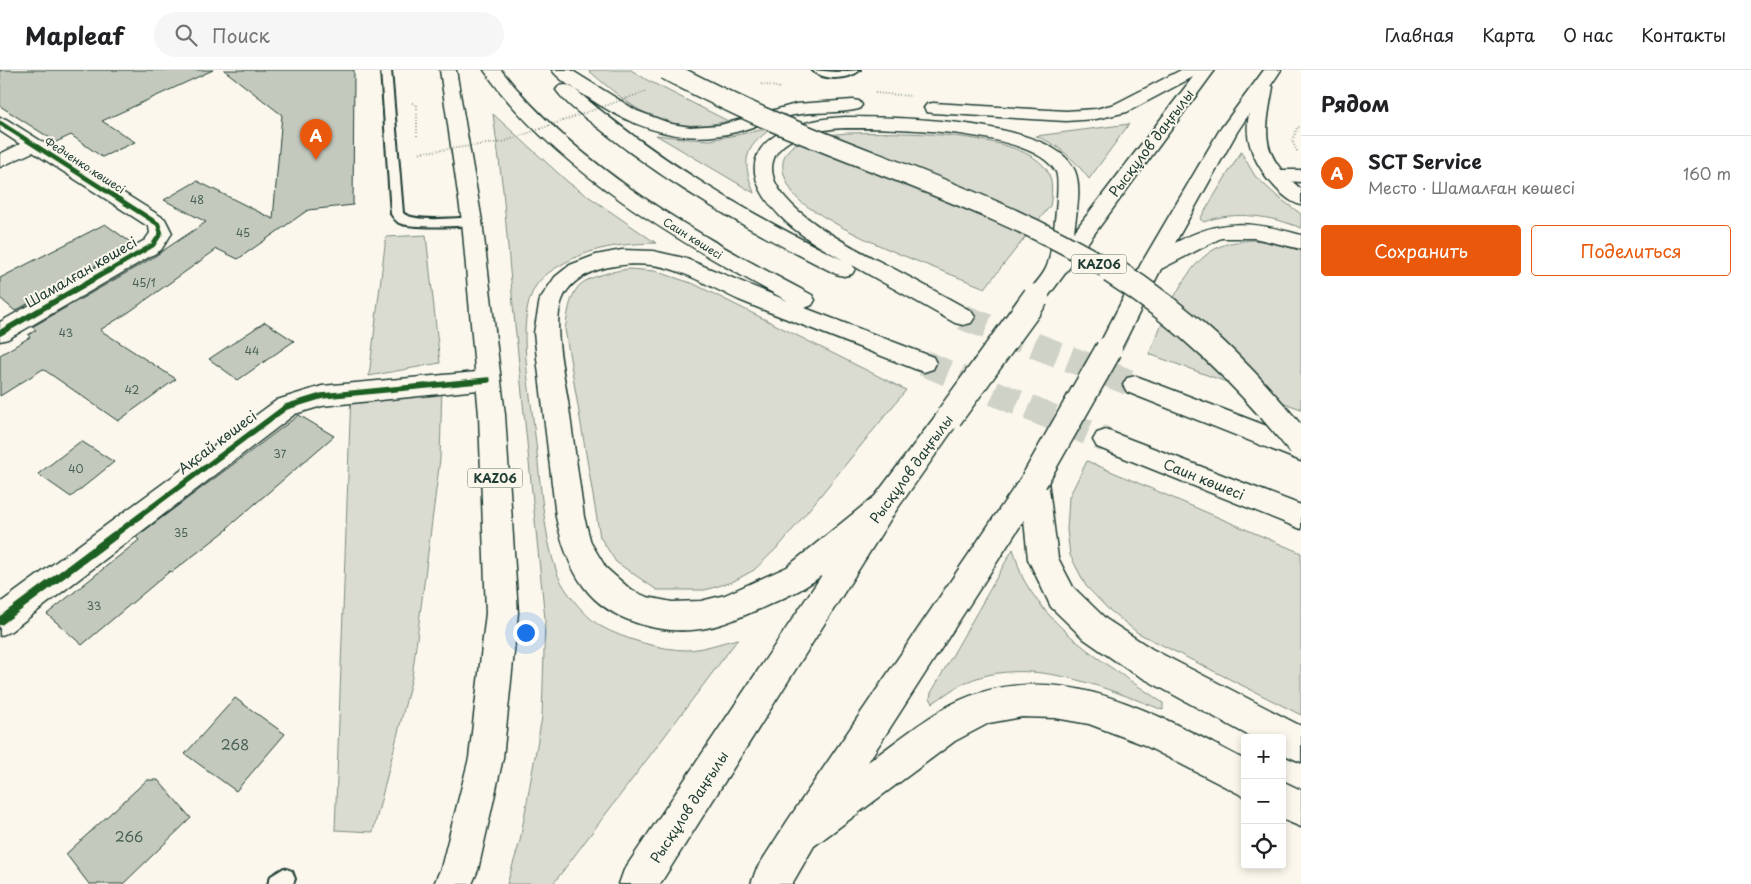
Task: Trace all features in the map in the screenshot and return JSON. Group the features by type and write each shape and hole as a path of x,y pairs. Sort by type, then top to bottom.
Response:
{"main road":[{"name":"KАZ06","path":"448,70 472,220 492,415 502,613 486,758 459,870 453,884"},
{"name":"Саин көшесі","path":"492,70 508,91 553,136 610,183 674,228 734,264 924,363 747,294 676,263 653,258 622,257 596,262 578,270 563,282 550,299 546,333 570,517 577,546 595,578 620,600 644,611 672,616 701,615 728,608 798,577 885,504"},
{"path":"546,70 553,79 597,119 652,161 715,202 774,236 850,272 963,317 828,241 802,224 781,205 769,188 762,171 764,156 773,144 798,131 826,124 856,122 956,128 988,132 1020,141 1056,161 1067,176 1067,197 1058,267"},
{"path":"560,70 596,96 634,117 672,130 710,132 731,128 800,108 867,106"},
{"name":"KАZ06","path":"666,70 708,93 769,120 1002,214 1092,260 1165,306 1223,356 1271,405 1301,445"},
{"path":"914,108 1066,116 1096,114 1121,108 1194,70"},
{"name":"Рысқұлов даңғылы","path":"638,884 885,504 1036,296 1207,70"},
{"path":"1270,74 1257,122 1258,144 1275,176 1301,199"},
{"path":"770,884 801,833 1034,481 1108,349 1152,264 1228,131 1270,74"},
{"name":"Федченко көшесі","path":"0,123 158,224"},
{"path":"0,161 35,144"},
{"path":"1275,176 1301,176"},
{"name":"Шамалған көшесі","path":"0,333 153,245 162,233 158,224"},
{"path":"1152,264 1210,234 1235,231 1259,232 1301,242"},
{"name":"Ақсай көшесі","path":"0,621 286,407 322,396 488,380"},
{"path":"1136,386 1301,450"},
{"path":"1262,435 1301,445"},
{"name":"Саин көшесі","path":"1106,440 1301,518"},
{"path":"1034,481 1043,559 1062,597 1095,629 1141,660 1301,745"},
{"path":"801,833 952,723 989,706 1026,700 1068,704 1104,712 1144,726 1243,779"},
{"path":"1286,801 1301,809"}],"lane":[{"path":"386,70 398,214 403,220 423,222 472,220"},
{"path":"817,70 841,76 855,70"}],"path":[{"path":"417,153 503,142 648,92"},
{"path":"408,103 417,105 417,144"},
{"path":"1298,155 1292,141 1297,128 1301,126"}],"shaded area":[{"path":"588,70 631,70 728,121 705,125 685,125 651,116 636,108"},
{"path":"493,114 569,183 656,243 630,244 606,248 571,260 555,268 541,279 534,289 529,303 525,337 527,376 548,539 560,580 576,603 596,623 632,640 676,650 692,650 738,639 553,884 507,884 520,841 542,717 545,619 503,190"},
{"path":"1129,124 1089,179 1066,153 1036,136"},
{"path":"772,128 755,142 748,156 748,172 754,193 656,135 710,140"},
{"path":"848,133 955,136 1013,148 1035,158 1048,172 1052,189 1050,206 985,288 863,238 824,217 796,197 784,176 783,162 786,153 792,147 809,138"},
{"path":"1241,152 1255,176 1278,197 1301,214 1301,228 1278,220 1253,216 1228,216 1204,222 1200,219"},
{"path":"426,235 440,363 369,376 386,237"},
{"path":"1252,240 1272,242 1301,251 1301,409 1149,354 1177,292 1196,265 1221,246"},
{"path":"629,269 655,271 694,284 906,390 781,544 754,570 732,582 705,590 657,590 616,562 600,537 565,329 571,301 575,291 582,283 594,277"},
{"path":"442,384 440,459 412,677 373,832 335,830 351,393"},
{"path":"1087,461 1301,553 1301,715 1138,633 1107,608 1086,586 1070,555 1067,530 1069,497"},
{"path":"1013,549 1025,582 1053,619 1087,650 1163,703 1163,710 1089,683 1038,673 1012,672 987,675 962,684 933,703 930,698 931,693"}],"building":[{"path":"0,70 213,70 102,121 135,142 102,157 71,135 56,142 0,106"},
{"path":"224,70 354,70 353,205 308,210 238,259 217,249 129,312 100,330 176,379 118,421 43,369 0,396 0,355 30,337 28,335 36,330 32,327 152,258 206,222 164,200 197,181 273,219 282,115"},
{"path":"105,224 133,244 15,311 0,298 0,278"},
{"path":"265,322 294,341 238,380 209,359"},
{"path":"299,415 334,436 228,529 172,572 170,571 82,645 47,614 139,540 136,537"},
{"path":"81,441 114,462 71,497 38,474"},
{"path":"235,698 285,734 236,791 185,754"},
{"path":"147,780 158,780 191,818 123,884 89,884 66,854"}],"tunnel":[{"path":"963,317 1136,385"},
{"path":"924,363 1106,440"}],"cycle path":[{"path":"0,123 158,224 161,233 153,245 0,333"},
{"path":"0,621 286,407 322,396 488,380"}],"place":[{"name":"SCT Service","path":"316,160"}]}
